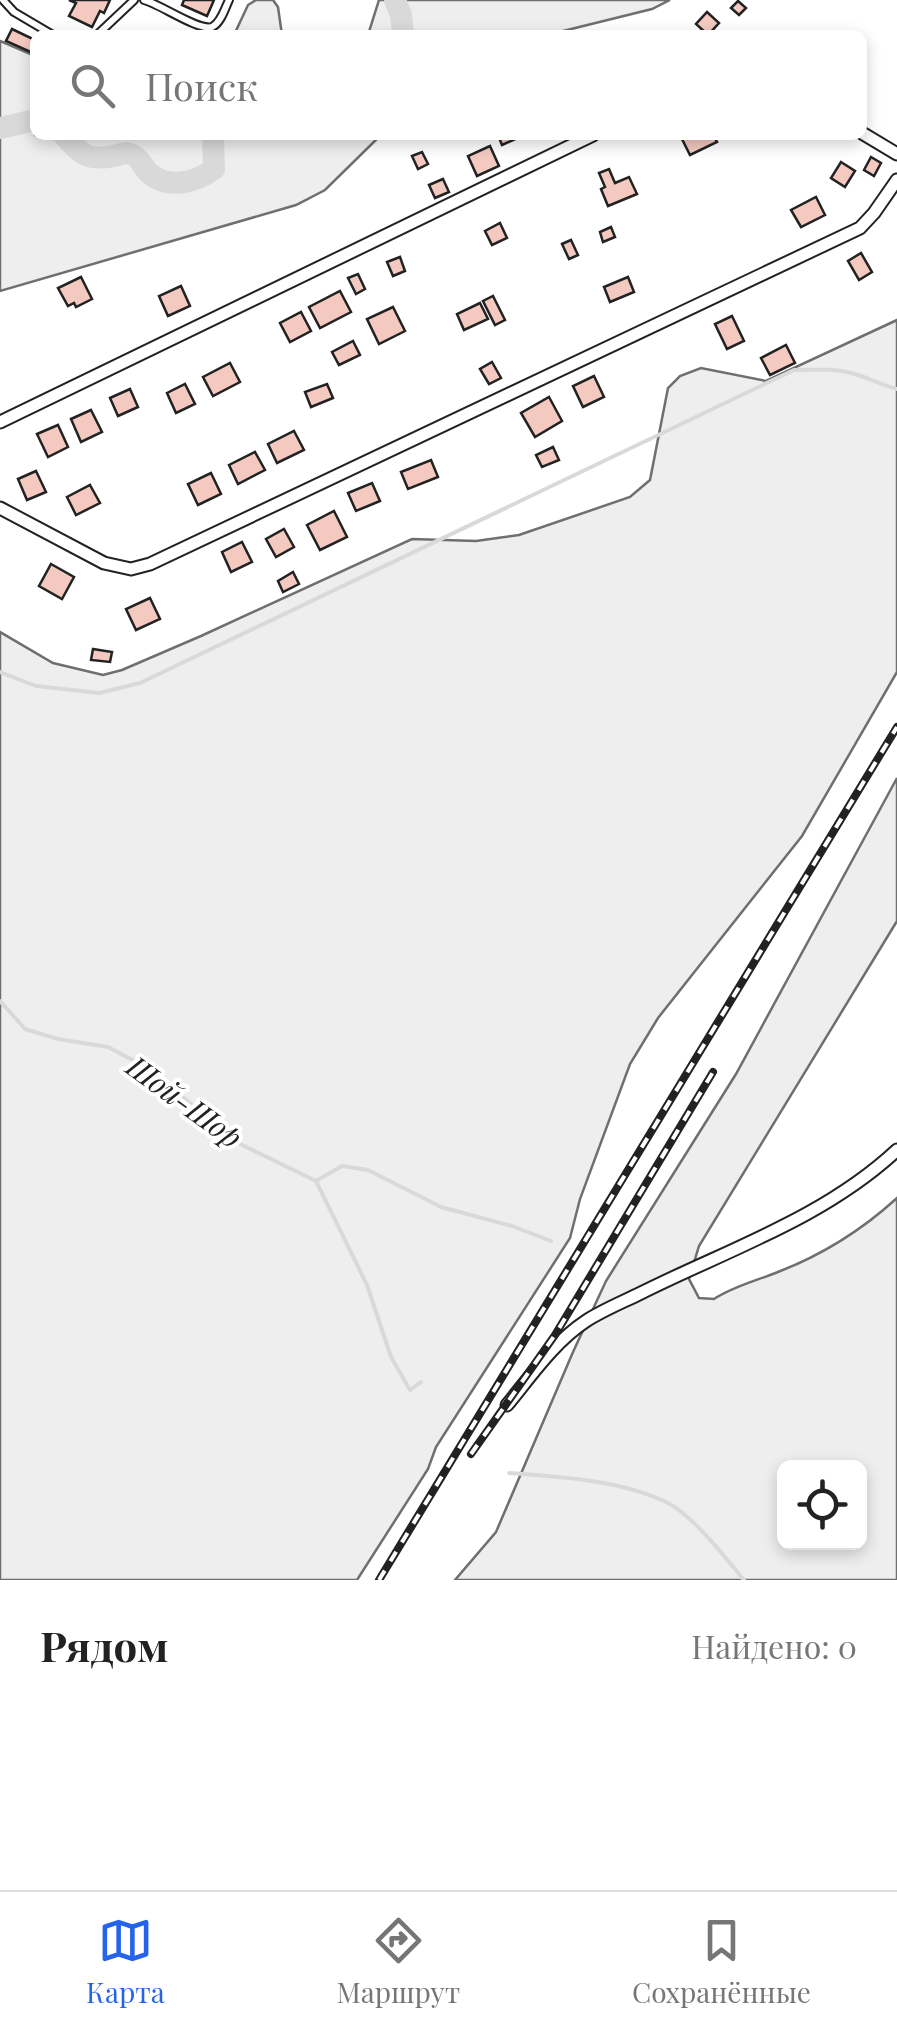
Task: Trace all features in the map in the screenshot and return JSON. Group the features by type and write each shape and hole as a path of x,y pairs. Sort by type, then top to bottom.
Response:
{"street":[{"path":"867,136 897,154"},
{"path":"0,422 582,140"},
{"path":"0,508 104,564 131,569 150,564 860,228 897,180"},
{"path":"507,1405 584,1322 806,1215 853,1186 897,1150"}],"lane":[{"path":"3,0 14,12 44,30"},
{"path":"101,30 134,0"},
{"path":"144,0 208,28 220,19 229,0"}],"shaded area":[{"path":"256,0 273,0 281,30 236,30 248,5"},
{"path":"379,0 670,0 652,9 567,30 370,30"},
{"path":"0,41 30,54 30,140 376,140 325,190 296,205 0,291"},
{"path":"897,320 897,672 802,836 658,1018 630,1064 580,1199 570,1238 436,1447 428,1469 357,1580 0,1580 0,632 53,663 103,675 201,636 412,539 476,541 519,535 630,497 650,480 668,388 680,376 701,368 766,381"},
{"path":"897,778 897,921 699,1246 689,1279 699,1298 714,1299 826,1250 897,1198 897,1580 455,1580 496,1532 606,1281 736,1074"}],"building":[{"path":"69,0 110,0 92,27 69,16 76,3"},
{"path":"184,0 214,0 207,16 182,5"},
{"path":"738,1 746,8 739,15 731,8"},
{"path":"707,12 719,23 713,30 703,30 696,24"},
{"path":"12,29 30,38 30,52 6,41"},
{"path":"682,140 717,142 690,155"},
{"path":"490,146 499,166 477,176 468,156"},
{"path":"422,152 428,164 418,169 412,156"},
{"path":"871,157 881,163 874,176 864,170"},
{"path":"841,162 855,171 845,187 831,178"},
{"path":"609,169 615,183 629,177 637,194 608,206 599,173"},
{"path":"443,179 449,192 435,198 429,185"},
{"path":"816,197 825,215 801,227 791,210"},
{"path":"500,223 507,238 492,245 485,231"},
{"path":"611,227 615,237 603,242 600,232"},
{"path":"571,240 578,255 569,259 562,244"},
{"path":"861,253 872,272 859,280 848,261"},
{"path":"400,257 405,271 393,276 387,262"},
{"path":"358,274 365,289 356,294 348,278"},
{"path":"81,277 92,299 76,307 74,303 68,306 58,288"},
{"path":"628,277 634,292 610,302 604,287"},
{"path":"181,286 190,306 168,316 159,296"},
{"path":"340,291 351,312 320,328 309,307"},
{"path":"493,296 505,320 495,325 483,301"},
{"path":"480,303 488,319 464,330 457,314"},
{"path":"393,307 405,331 379,344 367,319"},
{"path":"301,312 311,331 290,342 280,323"},
{"path":"732,316 744,341 727,349 715,324"},
{"path":"353,341 360,355 339,365 332,352"},
{"path":"786,345 795,363 770,375 761,358"},
{"path":"492,362 501,378 489,384 480,369"},
{"path":"230,363 240,382 213,396 203,377"},
{"path":"594,376 604,397 583,407 573,386"},
{"path":"185,384 195,404 176,413 167,393"},
{"path":"327,384 333,398 311,407 305,392"},
{"path":"130,389 138,407 118,416 110,398"},
{"path":"549,397 562,421 535,437 521,413"},
{"path":"91,410 102,432 81,442 71,419"},
{"path":"58,425 68,447 48,457 37,434"},
{"path":"294,431 304,450 277,463 268,444"},
{"path":"553,447 559,460 542,467 536,455"},
{"path":"255,452 265,470 238,484 229,465"},
{"path":"431,460 438,477 408,489 401,472"},
{"path":"36,471 46,492 27,500 18,479"},
{"path":"211,473 221,494 198,505 188,484"},
{"path":"372,483 380,501 356,511 348,493"},
{"path":"90,485 100,503 76,515 67,497"},
{"path":"334,511 347,537 320,550 307,525"},
{"path":"284,529 294,547 276,557 266,539"},
{"path":"242,542 252,562 231,572 222,552"},
{"path":"51,564 74,577 62,599 39,586"},
{"path":"293,572 299,584 283,592 278,581"},
{"path":"150,598 160,619 136,630 126,609"},
{"path":"93,649 112,652 110,662 91,660"}],"waterway":[{"path":"395,0 402,30"},
{"path":"0,128 30,121"},
{"path":"69,140 87,156 131,154 156,178 172,183 190,181 214,169 213,140"},
{"path":"0,672 36,686 99,693 140,683 794,370 844,371 897,389"},
{"name":"Шой-Шор","path":"0,1001 25,1029 108,1047 155,1072 230,1139 316,1181 367,1285 391,1357 410,1390 421,1382"},
{"path":"316,1181 342,1166 368,1170 441,1207 551,1241"},
{"name":"Шой-Шор","path":"509,1473 611,1484 668,1503 698,1527 744,1580"}],"railway":[{"path":"379,1580 897,727"},
{"path":"471,1454 555,1335 713,1072"}]}
